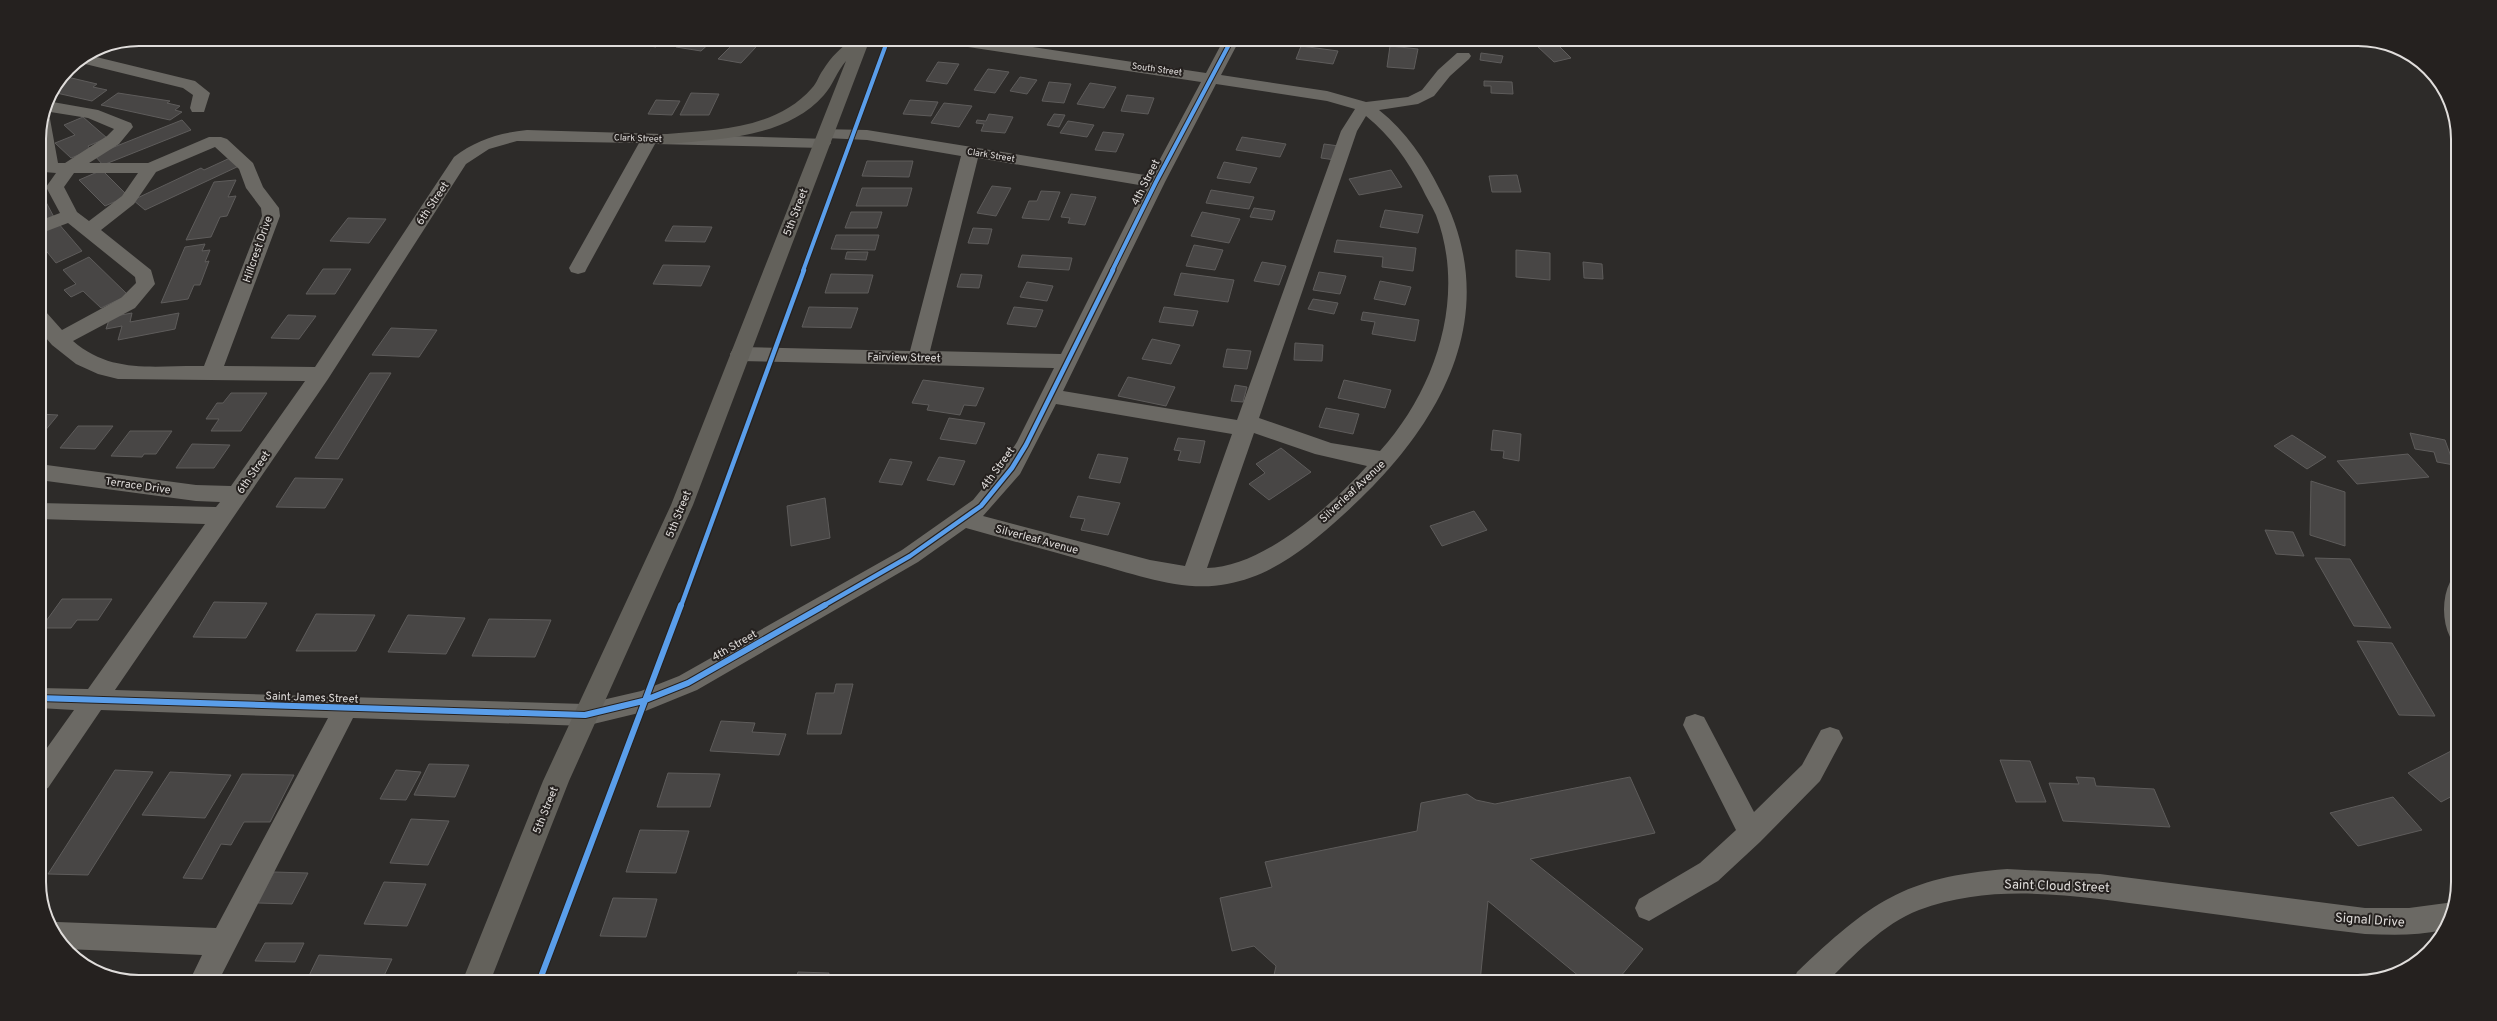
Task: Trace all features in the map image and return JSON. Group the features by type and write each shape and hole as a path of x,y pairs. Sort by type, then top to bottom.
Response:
{"main road":[{"path":"667,139 752,129 790,114 805,105 820,90 836,61 844,52 852,46"},
{"name":"5th Street","path":"479,975 585,715 667,541 859,46"}],"street":[{"name":"South Street","path":"996,46 1210,77 1327,96 1364,107"},
{"name":"4th Street","path":"585,715 643,701 688,683 910,556 981,506 1012,468 1051,396 1156,182 1210,77 1228,46"},
{"path":"1193,576 1349,131 1364,107 1412,100 1428,93 1444,73 1463,56"},
{"path":"89,60 189,84 202,93 198,108"},
{"path":"52,107 92,114 125,127 113,140 69,168 54,187 70,215 144,274 146,284 128,303 59,340"},
{"name":"Silverleaf Avenue","path":"963,520 1150,569 1193,576 1229,575 1254,567 1282,552 1340,506 1386,460 1410,431 1432,394 1448,351 1459,308 1459,271 1454,241 1434,190 1415,160 1388,128 1364,107"},
{"name":"Clark Street","path":"460,161 478,147 510,136 667,139 824,138 867,135 1156,182"},
{"path":"578,268 650,138"},
{"name":"Hillcrest Drive","path":"150,168 215,141 221,143 247,167 255,188 270,208 271,216 211,374"},
{"path":"46,143 50,168 150,168"},
{"path":"918,358 971,152"},
{"name":"6th Street","path":"46,770 321,374 460,161"},
{"path":"89,230 128,200 150,168"},
{"path":"46,225 70,215"},
{"path":"46,325 59,340 84,362 101,370 118,372 211,374 321,374"},
{"name":"Fairview Street","path":"740,354 1068,361"},
{"path":"1051,396 1246,425 1311,447 1352,457 1386,460"},
{"name":"Terrace Drive","path":"46,473 196,493 237,495"},
{"path":"46,511 222,516"},
{"name":"Saint James Street","path":"46,698 585,715"},
{"path":"207,975 346,708"},
{"path":"1695,725 1751,833"},
{"path":"1649,908 1708,872 1751,833 1811,773 1830,738"},
{"name":"Saint Cloud Street","path":"1814,975 1868,924 1915,898 1964,885 2026,882 2100,886 2288,912"},
{"name":"Signal Drive","path":"2288,912 2400,922 2433,920 2445,916"},
{"path":"62,935 225,942"}],"building":[{"path":"677,46 706,46 701,51 676,47"},
{"path":"731,46 756,47 741,63 718,59"},
{"path":"1301,46 1338,51 1333,64 1296,59"},
{"path":"1390,46 1418,49 1414,69 1387,67"},
{"path":"1537,46 1559,46 1571,58 1554,62"},
{"path":"1481,53 1503,56 1501,63 1480,60"},
{"path":"938,62 959,64 947,84 926,81"},
{"path":"988,69 1009,72 995,93 974,90"},
{"path":"1020,77 1037,80 1027,94 1010,91"},
{"path":"69,78 97,84 93,87 107,90 92,101 58,93"},
{"path":"1484,81 1512,82 1513,94 1491,93 1491,86 1484,86"},
{"path":"1049,82 1071,84 1064,103 1042,101"},
{"path":"1090,83 1116,87 1104,108 1077,104"},
{"path":"118,93 170,101 167,103 180,106 175,110 182,112 170,120 101,105"},
{"path":"691,93 719,94 709,115 680,115"},
{"path":"1127,95 1154,98 1148,114 1121,111"},
{"path":"656,100 680,101 672,115 648,114"},
{"path":"910,100 938,102 931,116 903,114"},
{"path":"944,103 972,106 959,127 931,123"},
{"path":"989,114 1013,117 1005,133 981,131 984,124 976,123 977,120 986,121"},
{"path":"1054,114 1065,115 1059,127 1047,125"},
{"path":"83,117 107,138 88,146 91,150 71,158 55,143 75,135 64,125"},
{"path":"182,120 191,130 103,165 94,155"},
{"path":"1068,121 1094,125 1087,137 1060,133"},
{"path":"1103,132 1124,134 1116,152 1095,150"},
{"path":"1242,137 1286,144 1280,157 1236,150"},
{"path":"1324,144 1339,146 1335,160 1321,158"},
{"path":"230,158 239,166 145,210 133,200 201,168 204,170"},
{"path":"867,161 913,161 909,177 862,176"},
{"path":"1224,162 1257,168 1250,183 1217,178"},
{"path":"102,170 128,196 105,206 79,180"},
{"path":"1391,170 1402,187 1359,195 1349,179"},
{"path":"1517,175 1521,192 1492,192 1489,176"},
{"path":"236,180 228,197 236,196 227,216 220,217 211,237 186,240 214,182"},
{"path":"992,186 1011,188 996,216 977,213"},
{"path":"862,188 912,188 907,206 856,206"},
{"path":"1211,190 1254,197 1249,209 1206,203"},
{"path":"1041,191 1060,192 1049,220 1022,218 1029,201 1037,201"},
{"path":"1071,194 1096,197 1085,225 1068,223 1070,218 1061,217"},
{"path":"46,202 55,219 46,222"},
{"path":"1254,208 1275,211 1272,220 1250,217"},
{"path":"1385,210 1423,215 1418,233 1380,227"},
{"path":"851,212 882,212 877,228 845,228"},
{"path":"1202,212 1240,219 1229,243 1191,236"},
{"path":"348,218 386,219 369,243 330,241"},
{"path":"58,223 82,251 56,263 46,251 46,228"},
{"path":"673,226 712,227 705,242 665,241"},
{"path":"973,228 992,229 988,244 968,243"},
{"path":"836,235 879,235 875,250 831,249"},
{"path":"1337,240 1416,248 1413,271 1382,267 1383,257 1334,252"},
{"path":"205,244 202,251 210,250 205,262 209,261 200,285 194,285 188,299 161,303 185,247"},
{"path":"1194,245 1223,250 1215,270 1186,266"},
{"path":"1516,250 1550,253 1550,280 1516,277"},
{"path":"847,252 868,252 866,260 845,259"},
{"path":"1022,255 1072,258 1069,270 1018,267"},
{"path":"89,257 128,295 101,308 83,291 71,297 64,290 76,284 63,270"},
{"path":"1262,262 1286,266 1279,285 1254,281"},
{"path":"1583,262 1602,264 1603,279 1584,278"},
{"path":"663,265 710,266 701,286 653,284"},
{"path":"323,269 351,269 335,294 306,294"},
{"path":"1319,272 1346,276 1340,294 1313,290"},
{"path":"1181,273 1234,280 1228,302 1174,295"},
{"path":"831,274 873,275 868,293 825,293"},
{"path":"961,274 982,275 979,288 957,287"},
{"path":"1380,281 1411,287 1405,305 1374,299"},
{"path":"1027,282 1053,286 1047,301 1020,297"},
{"path":"1313,299 1338,303 1334,314 1308,309"},
{"path":"809,307 858,308 851,328 802,327"},
{"path":"1014,307 1043,310 1036,327 1007,324"},
{"path":"1164,307 1198,311 1193,326 1159,322"},
{"path":"1363,312 1419,320 1415,341 1372,334 1375,322 1361,320"},
{"path":"132,313 130,322 179,313 175,329 118,340 122,326 106,329 110,317"},
{"path":"288,315 316,316 299,339 271,338"},
{"path":"391,328 437,330 419,357 372,355"},
{"path":"1152,339 1180,345 1171,364 1142,359"},
{"path":"1295,343 1323,345 1322,361 1294,360"},
{"path":"1227,349 1251,351 1247,369 1223,367"},
{"path":"370,373 391,373 338,459 315,458"},
{"path":"1128,377 1175,387 1166,406 1118,396"},
{"path":"923,380 984,388 976,406 964,405 960,415 927,410 929,405 912,403"},
{"path":"1344,380 1391,390 1385,408 1338,398"},
{"path":"1235,385 1247,387 1243,402 1231,401"},
{"path":"231,393 267,393 241,431 211,431 219,419 206,419 217,403 223,403"},
{"path":"1326,408 1359,414 1353,434 1319,427"},
{"path":"46,414 58,415 46,430"},
{"path":"949,418 985,423 976,444 940,439"},
{"path":"78,426 113,426 95,449 60,448"},
{"path":"1493,430 1521,434 1519,461 1503,458 1504,451 1491,450"},
{"path":"130,431 172,431 156,454 144,454 142,457 111,456"},
{"path":"2410,433 2445,440 2451,457 2451,464 2437,462 2434,452 2415,449"},
{"path":"2292,435 2326,457 2307,469 2274,446"},
{"path":"1178,438 1205,441 1200,463 1178,460 1181,451 1174,450"},
{"path":"192,444 230,445 214,468 176,468"},
{"path":"1281,448 1311,472 1269,500 1249,484 1265,473 1256,464"},
{"path":"1098,454 1128,458 1120,483 1089,478"},
{"path":"2408,454 2429,477 2357,484 2337,461"},
{"path":"939,457 965,461 954,485 927,480"},
{"path":"890,459 912,462 902,485 879,482"},
{"path":"295,478 343,479 325,508 276,507"},
{"path":"2311,481 2345,492 2345,546 2310,535"},
{"path":"1078,496 1120,503 1108,535 1081,530 1085,519 1070,517"},
{"path":"825,498 830,538 791,546 787,506"},
{"path":"1474,511 1487,530 1442,546 1430,526"},
{"path":"2265,530 2293,532 2304,556 2276,554"},
{"path":"2315,558 2350,559 2391,628 2354,626"},
{"path":"62,599 112,599 98,620 77,620 71,628 46,628 46,621"},
{"path":"214,602 267,603 246,638 193,637"},
{"path":"316,614 375,615 356,651 296,651"},
{"path":"408,615 465,618 446,654 388,652"},
{"path":"489,619 551,620 535,657 472,656"},
{"path":"2357,641 2392,643 2435,716 2399,715"},
{"path":"836,684 853,684 841,734 807,734 816,693 834,693"},
{"path":"721,721 755,723 752,732 786,734 779,755 710,751"},
{"path":"2451,751 2451,797 2441,802 2408,773"},
{"path":"2000,760 2030,761 2046,802 2016,802"},
{"path":"429,764 469,765 455,797 414,795"},
{"path":"115,770 153,772 88,875 48,874"},
{"path":"396,770 421,772 406,800 380,799"},
{"path":"170,772 231,775 205,818 142,815"},
{"path":"668,773 720,774 710,807 657,807"},
{"path":"242,774 294,775 270,822 244,822 231,845 221,844 202,879 183,878"},
{"path":"1630,777 1655,833 1530,859 1643,949 1622,975 1578,975 1488,901 1481,975 1274,975 1276,966 1254,946 1232,951 1220,898 1272,887 1265,862 1417,831 1421,803 1467,794 1476,800 1495,804"},
{"path":"2076,777 2094,778 2096,786 2154,789 2170,827 2063,821 2049,783 2079,784"},
{"path":"2393,797 2422,830 2358,846 2330,813"},
{"path":"411,819 449,821 428,865 390,863"},
{"path":"640,830 689,831 676,873 626,872"},
{"path":"274,872 308,873 292,904 258,903"},
{"path":"384,882 426,884 407,926 364,924"},
{"path":"613,898 657,899 646,937 600,936"},
{"path":"265,943 304,943 295,962 255,961"},
{"path":"319,955 392,959 384,975 309,975"},
{"path":"798,972 829,973 829,975 797,975"}],"cycle path":[{"path":"542,975 682,603 885,46"},
{"path":"46,698 585,715 643,701 688,683 910,556 981,506 1012,468 1026,445 1156,182 1228,46"}]}
